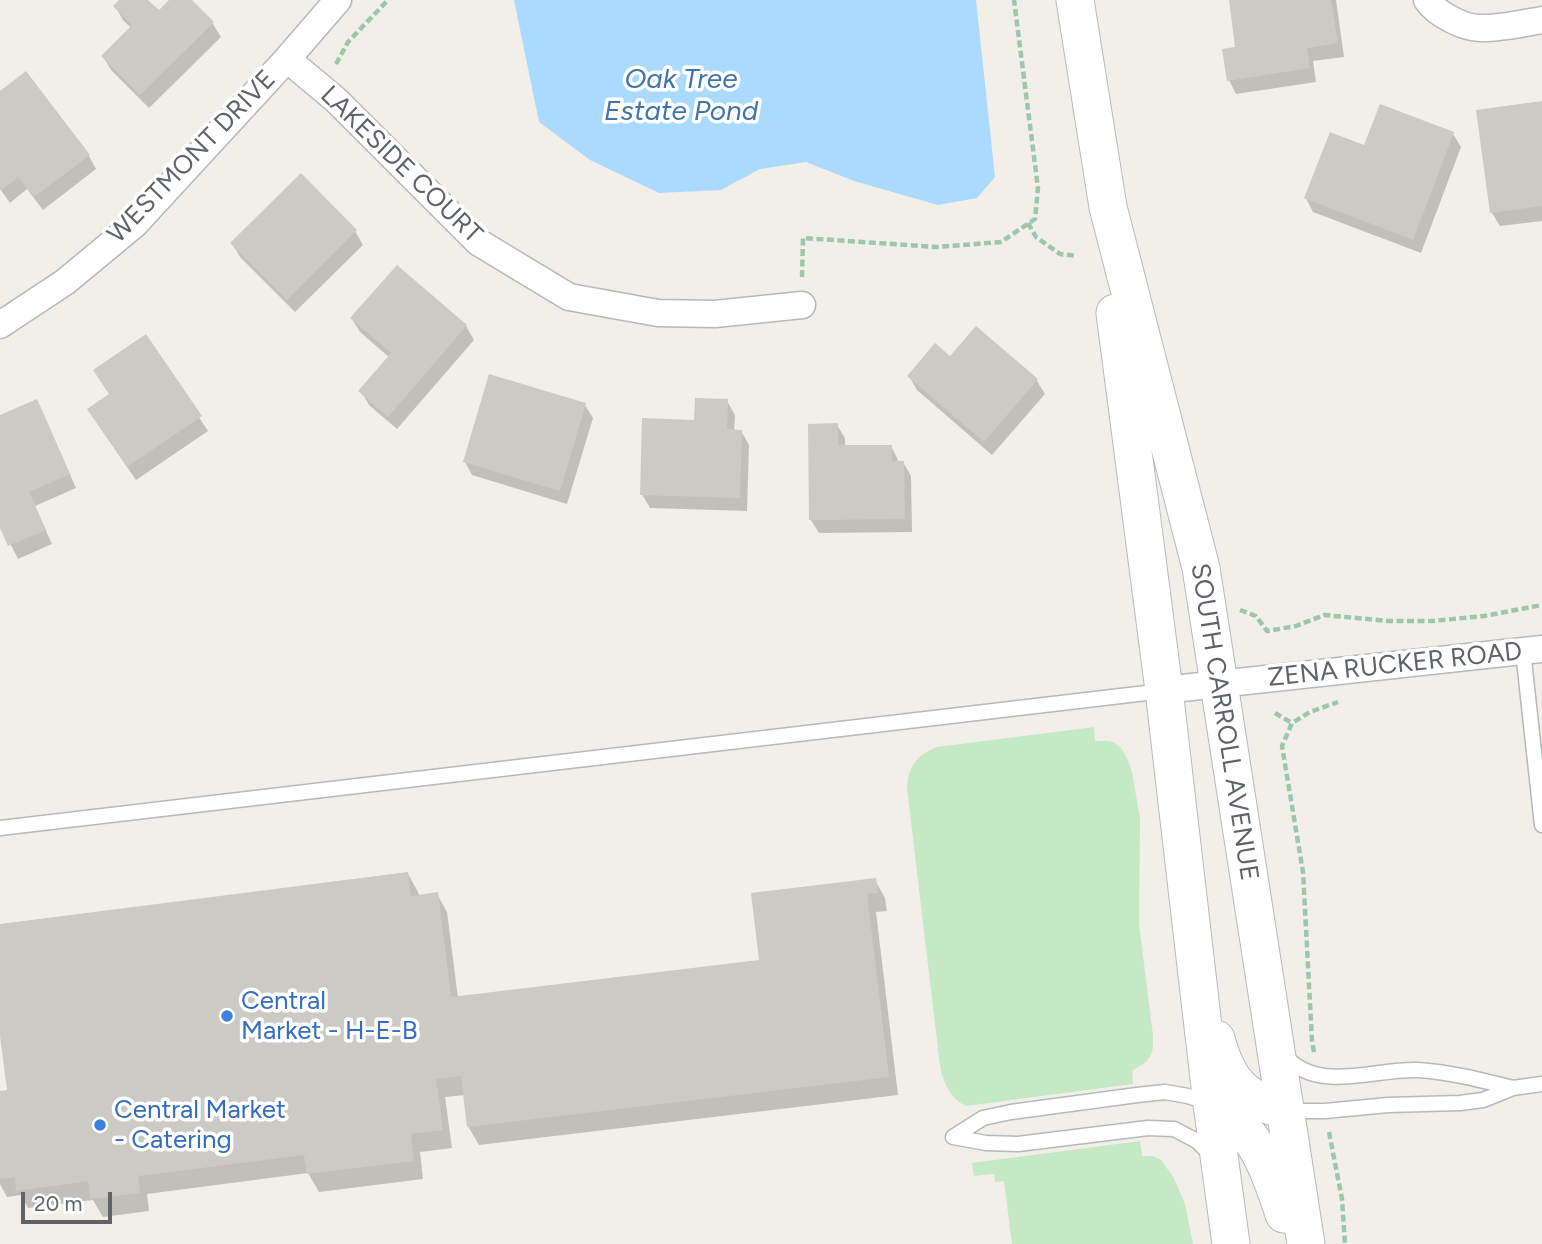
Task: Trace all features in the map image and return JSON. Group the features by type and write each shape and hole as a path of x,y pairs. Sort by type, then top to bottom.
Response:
{"main road":[{"name":"SOUTH CARROLL AVENUE","path":"1075,0 1108,207 1115,314 1231,1244"},
{"name":"SOUTH CARROLL AVENUE","path":"1108,207 1201,568 1306,1244"},
{"path":"1192,932 1221,1059 1238,1087 1268,1106 1286,1111"},
{"path":"1212,1104 1233,1118 1258,1146 1270,1172 1294,1244"}],"street":[{"name":"WESTMONT DRIVE","path":"0,325 65,282 135,224 338,0"},
{"path":"1427,0 1431,7 1454,21 1479,29 1542,20"},
{"name":"LAKESIDE COURT","path":"287,59 336,100 478,242 569,297 658,313 715,314 802,305"},
{"name":"ZENA RUCKER ROAD","path":"1164,690 1532,650"}],"lane":[{"path":"1532,650 1542,825"},
{"path":"0,828 1164,690"},
{"path":"1275,1042 1286,1058 1298,1068 1318,1075 1340,1077 1415,1070 1463,1076 1513,1088"},
{"path":"1286,1111 1460,1104 1483,1100 1513,1088 1542,1084"},
{"path":"1212,1104 1188,1096 1165,1093 1137,1095 983,1118 953,1137 986,1143 1018,1144 1146,1128 1174,1129 1197,1141 1220,1165"}],"path":[{"path":"322,89 348,42 388,0"},
{"path":"802,305 803,238 937,247 1001,242 1035,219 1038,188 1014,0"},
{"path":"1028,223 1036,237 1060,254 1077,256"},
{"path":"1237,609 1255,616 1267,631 1296,626 1324,615 1389,621 1432,621 1542,606"},
{"path":"1318,1075 1312,1041 1303,872 1282,746 1292,723 1310,712 1338,702"},
{"path":"1275,713 1292,723"},
{"path":"1325,1111 1342,1199 1345,1244"}],"green space":[{"path":"1094,727 1095,741 1109,741 1121,748 1132,772 1140,819 1139,924 1153,1036 1151,1055 1146,1062 1132,1071 1133,1084 966,1106 948,1089 940,1066 907,788 909,773 919,758 937,747"},
{"path":"1140,1141 1142,1156 1153,1156 1161,1160 1174,1178 1185,1204 1193,1244 1012,1244 1004,1181 995,1182 994,1174 974,1176 972,1163"}],"water":[{"name":"Oak Tree Estate Pond","path":"514,0 976,0 995,177 977,198 938,205 854,181 806,162 760,169 721,190 659,193 590,160 539,122"}],"building":[{"path":"119,0 148,0 159,10 169,0 192,0 214,22 140,95 101,56 132,25 113,6"},
{"path":"1229,0 1331,0 1338,43 1307,48 1310,68 1227,81 1222,49 1235,47"},
{"path":"26,71 90,155 34,197 18,177 2,190 0,188 0,91"},
{"path":"1542,101 1542,206 1490,213 1476,110"},
{"path":"1380,104 1454,132 1413,240 1304,198 1330,132 1364,145"},
{"path":"301,173 357,230 287,300 230,243"},
{"path":"397,265 467,325 388,417 358,391 391,353 350,318"},
{"path":"976,326 1038,379 984,442 907,376 935,343 950,356"},
{"path":"146,334 202,416 127,467 87,409 109,394 93,370"},
{"path":"489,374 586,403 560,491 463,462"},
{"path":"695,398 728,399 727,429 742,430 740,498 640,495 642,418 694,420"},
{"path":"37,399 70,474 29,492 46,530 8,546 0,528 0,415"},
{"path":"838,423 838,445 892,445 892,461 904,461 905,519 809,520 808,424"},
{"name":"Central Market - H-E-B","path":"408,872 411,896 438,892 451,997 759,960 751,893 876,878 878,893 867,894 889,1077 467,1127 461,1076 436,1079 443,1130 411,1134 414,1161 307,1174 304,1155 138,1176 140,1193 90,1199 88,1181 16,1191 15,1177 0,1179 0,1091 7,1090 0,1036 0,924"}],"place":[{"name":"Central Market - H-E-B","path":"227,1016"},
{"name":"Central Market - Catering","path":"100,1125"}]}
